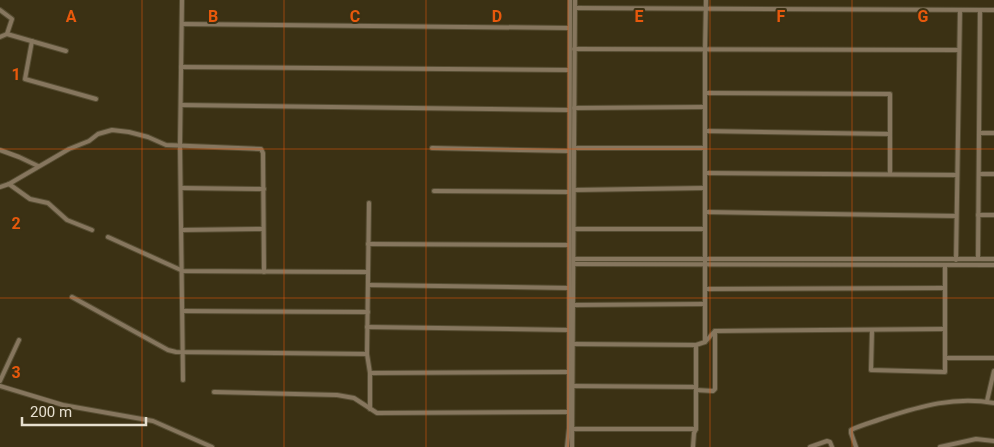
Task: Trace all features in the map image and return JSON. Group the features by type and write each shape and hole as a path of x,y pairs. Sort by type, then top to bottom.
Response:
{"street":[{"path":"182,0 180,145 183,380"},
{"path":"570,0 569,245 572,259"},
{"path":"572,447 575,0"},
{"path":"705,342 706,0"},
{"path":"575,8 994,10"},
{"path":"0,10 12,19 7,34 0,38"},
{"path":"956,265 960,10"},
{"path":"978,259 980,10"},
{"path":"182,24 570,28"},
{"path":"7,34 66,51"},
{"path":"32,41 25,79 96,99"},
{"path":"574,49 959,50"},
{"path":"181,66 569,70"},
{"path":"705,93 888,93 890,96 890,174"},
{"path":"181,105 569,110"},
{"path":"574,108 705,107"},
{"path":"0,187 9,184 69,149 89,141 98,134 112,130 148,137 166,145 261,149 263,153 264,189 264,272"},
{"path":"705,131 890,134"},
{"path":"980,133 994,133"},
{"path":"432,148 569,151"},
{"path":"574,148 705,148"},
{"path":"0,150 38,166"},
{"path":"705,173 957,175"},
{"path":"979,174 994,174"},
{"path":"9,184 30,199 48,203 68,220 92,230"},
{"path":"182,188 264,189"},
{"path":"574,190 705,188"},
{"path":"434,191 569,192"},
{"path":"369,203 367,354 370,373 370,409"},
{"path":"705,212 956,216"},
{"path":"978,215 994,215"},
{"path":"574,229 704,229"},
{"path":"182,230 263,230"},
{"path":"108,237 183,271 368,272"},
{"path":"368,244 569,245"},
{"path":"572,259 994,265"},
{"path":"572,264 994,259"},
{"path":"567,447 569,288 572,264"},
{"path":"872,331 871,370 945,372 945,264"},
{"path":"368,285 569,288"},
{"path":"704,289 945,288"},
{"path":"72,297 168,350 183,352 367,354"},
{"path":"574,305 704,304"},
{"path":"183,311 368,312"},
{"path":"367,327 569,330"},
{"path":"574,344 696,345 705,342 715,331 945,330"},
{"path":"573,386 696,388 713,390 715,389 715,331"},
{"path":"0,381 19,340"},
{"path":"693,447 696,429 696,345"},
{"path":"945,358 994,358"},
{"path":"987,401 994,371"},
{"path":"370,373 569,372"},
{"path":"0,386 63,405 153,421 212,447"},
{"path":"214,392 338,394 354,398 377,413 568,412"},
{"path":"856,447 851,430 914,408 943,401 994,402"},
{"path":"573,428 696,429"},
{"path":"940,447 976,439 994,441"},
{"path":"810,447 827,441 830,442 832,447"}]}
